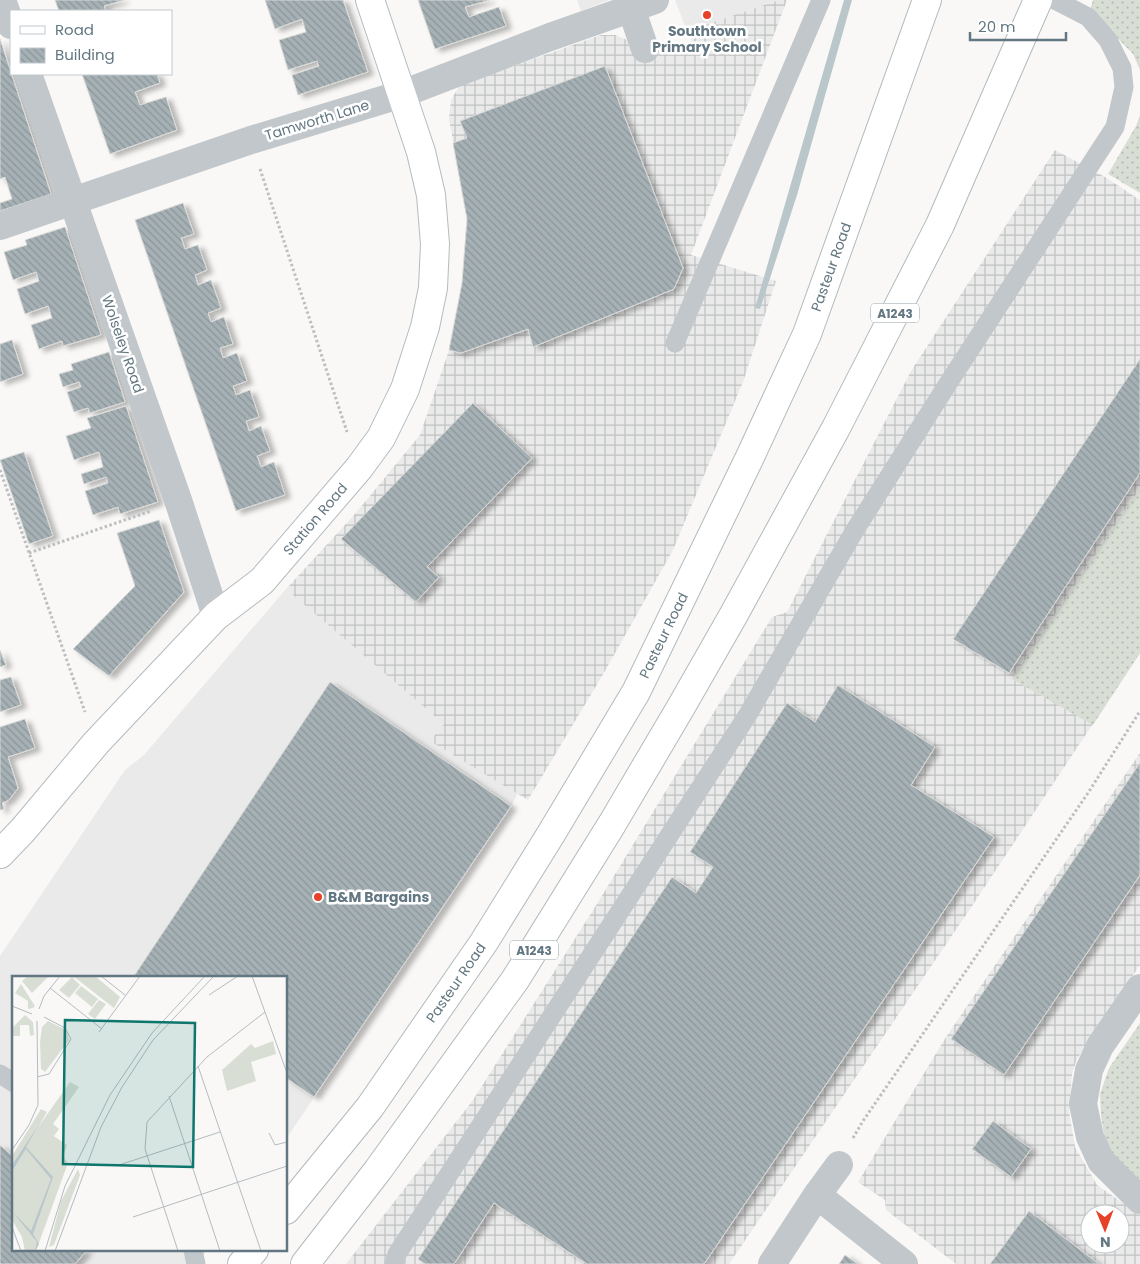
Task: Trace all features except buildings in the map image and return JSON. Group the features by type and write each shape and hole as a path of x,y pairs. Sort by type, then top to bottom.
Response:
{"main road":[{"name":"Station Road","path":"0,854 23,830 96,743 216,616 262,581 359,468 381,438 405,389 425,327 433,288 434,244 431,195 422,152 370,0"},
{"name":"Pasteur Road","path":"288,1208 370,1107 484,942 636,692 749,458 806,334 927,0"},
{"name":"A1243","path":"305,1264 378,1170 515,980 612,824 733,616 836,428 940,225 1038,0"},
{"path":"242,1264 252,1252"}],"street":[{"path":"2,0 10,22"},
{"name":"Tamworth Lane","path":"0,226 251,140 402,94 643,4 645,49"},
{"name":"Wolseley Road","path":"28,75 178,500 216,616"},
{"path":"1140,988 1100,1046 1089,1070 1083,1104 1090,1137 1101,1161 1140,1200"},
{"path":"772,1264 839,1165"},
{"path":"817,1195 904,1264"}],"lane":[{"path":"675,343 821,0"},
{"path":"394,1264 397,1254 475,1132 746,716 860,522 1115,127 1124,87 1122,68 1108,40 1088,17 1055,0"},
{"path":"0,1074 12,1082"}],"path":[{"path":"251,140 359,468"},
{"path":"0,470 96,743"},
{"path":"29,553 156,510 178,500"},
{"path":"839,1165 863,1121 1088,793 1140,711"}],"shaded area":[{"path":"577,0 609,0 581,11"},
{"name":"Southtown Primary School","path":"675,0 779,0 687,31"},
{"path":"779,0 787,0 691,255 776,281 743,382 673,550 605,671 528,800 430,741 444,724 286,589 355,514 420,435 449,350 462,283 467,219 449,119 451,100 460,85 601,35 615,35 625,39 634,45 641,57 692,41 687,31"},
{"path":"844,0 852,0 797,195 760,309 755,308"},
{"path":"1093,0 1140,0 1140,70 1133,54 1090,10"},
{"path":"1140,115 1140,193 1108,174 1136,126"},
{"path":"1055,150 1105,177 1140,200 1140,653 972,906 729,1264 346,1264 473,1100 595,907 772,617 787,612 911,371"},
{"path":"1140,488 1140,653 1093,725 1012,679"},
{"path":"286,589 445,724 431,741 518,793 288,1136 288,976 12,976 12,1252 205,1252 196,1264 0,1264 0,956 125,770 144,755"},
{"path":"1140,753 1140,965 1077,1059 1072,1074 1069,1111 1075,1147 1097,1185 1124,1204 1080,1204 1080,1254 1130,1254 1130,1208 1140,1215 1140,1264 956,1264 886,1210 885,1200 858,1182 946,1037"},
{"path":"1140,1023 1140,1187 1117,1164 1105,1140 1100,1094 1109,1068"}],"place":[{"name":"Southtown Primary School","path":"707,15"},
{"name":"B&M Bargains","path":"318,897"}]}
